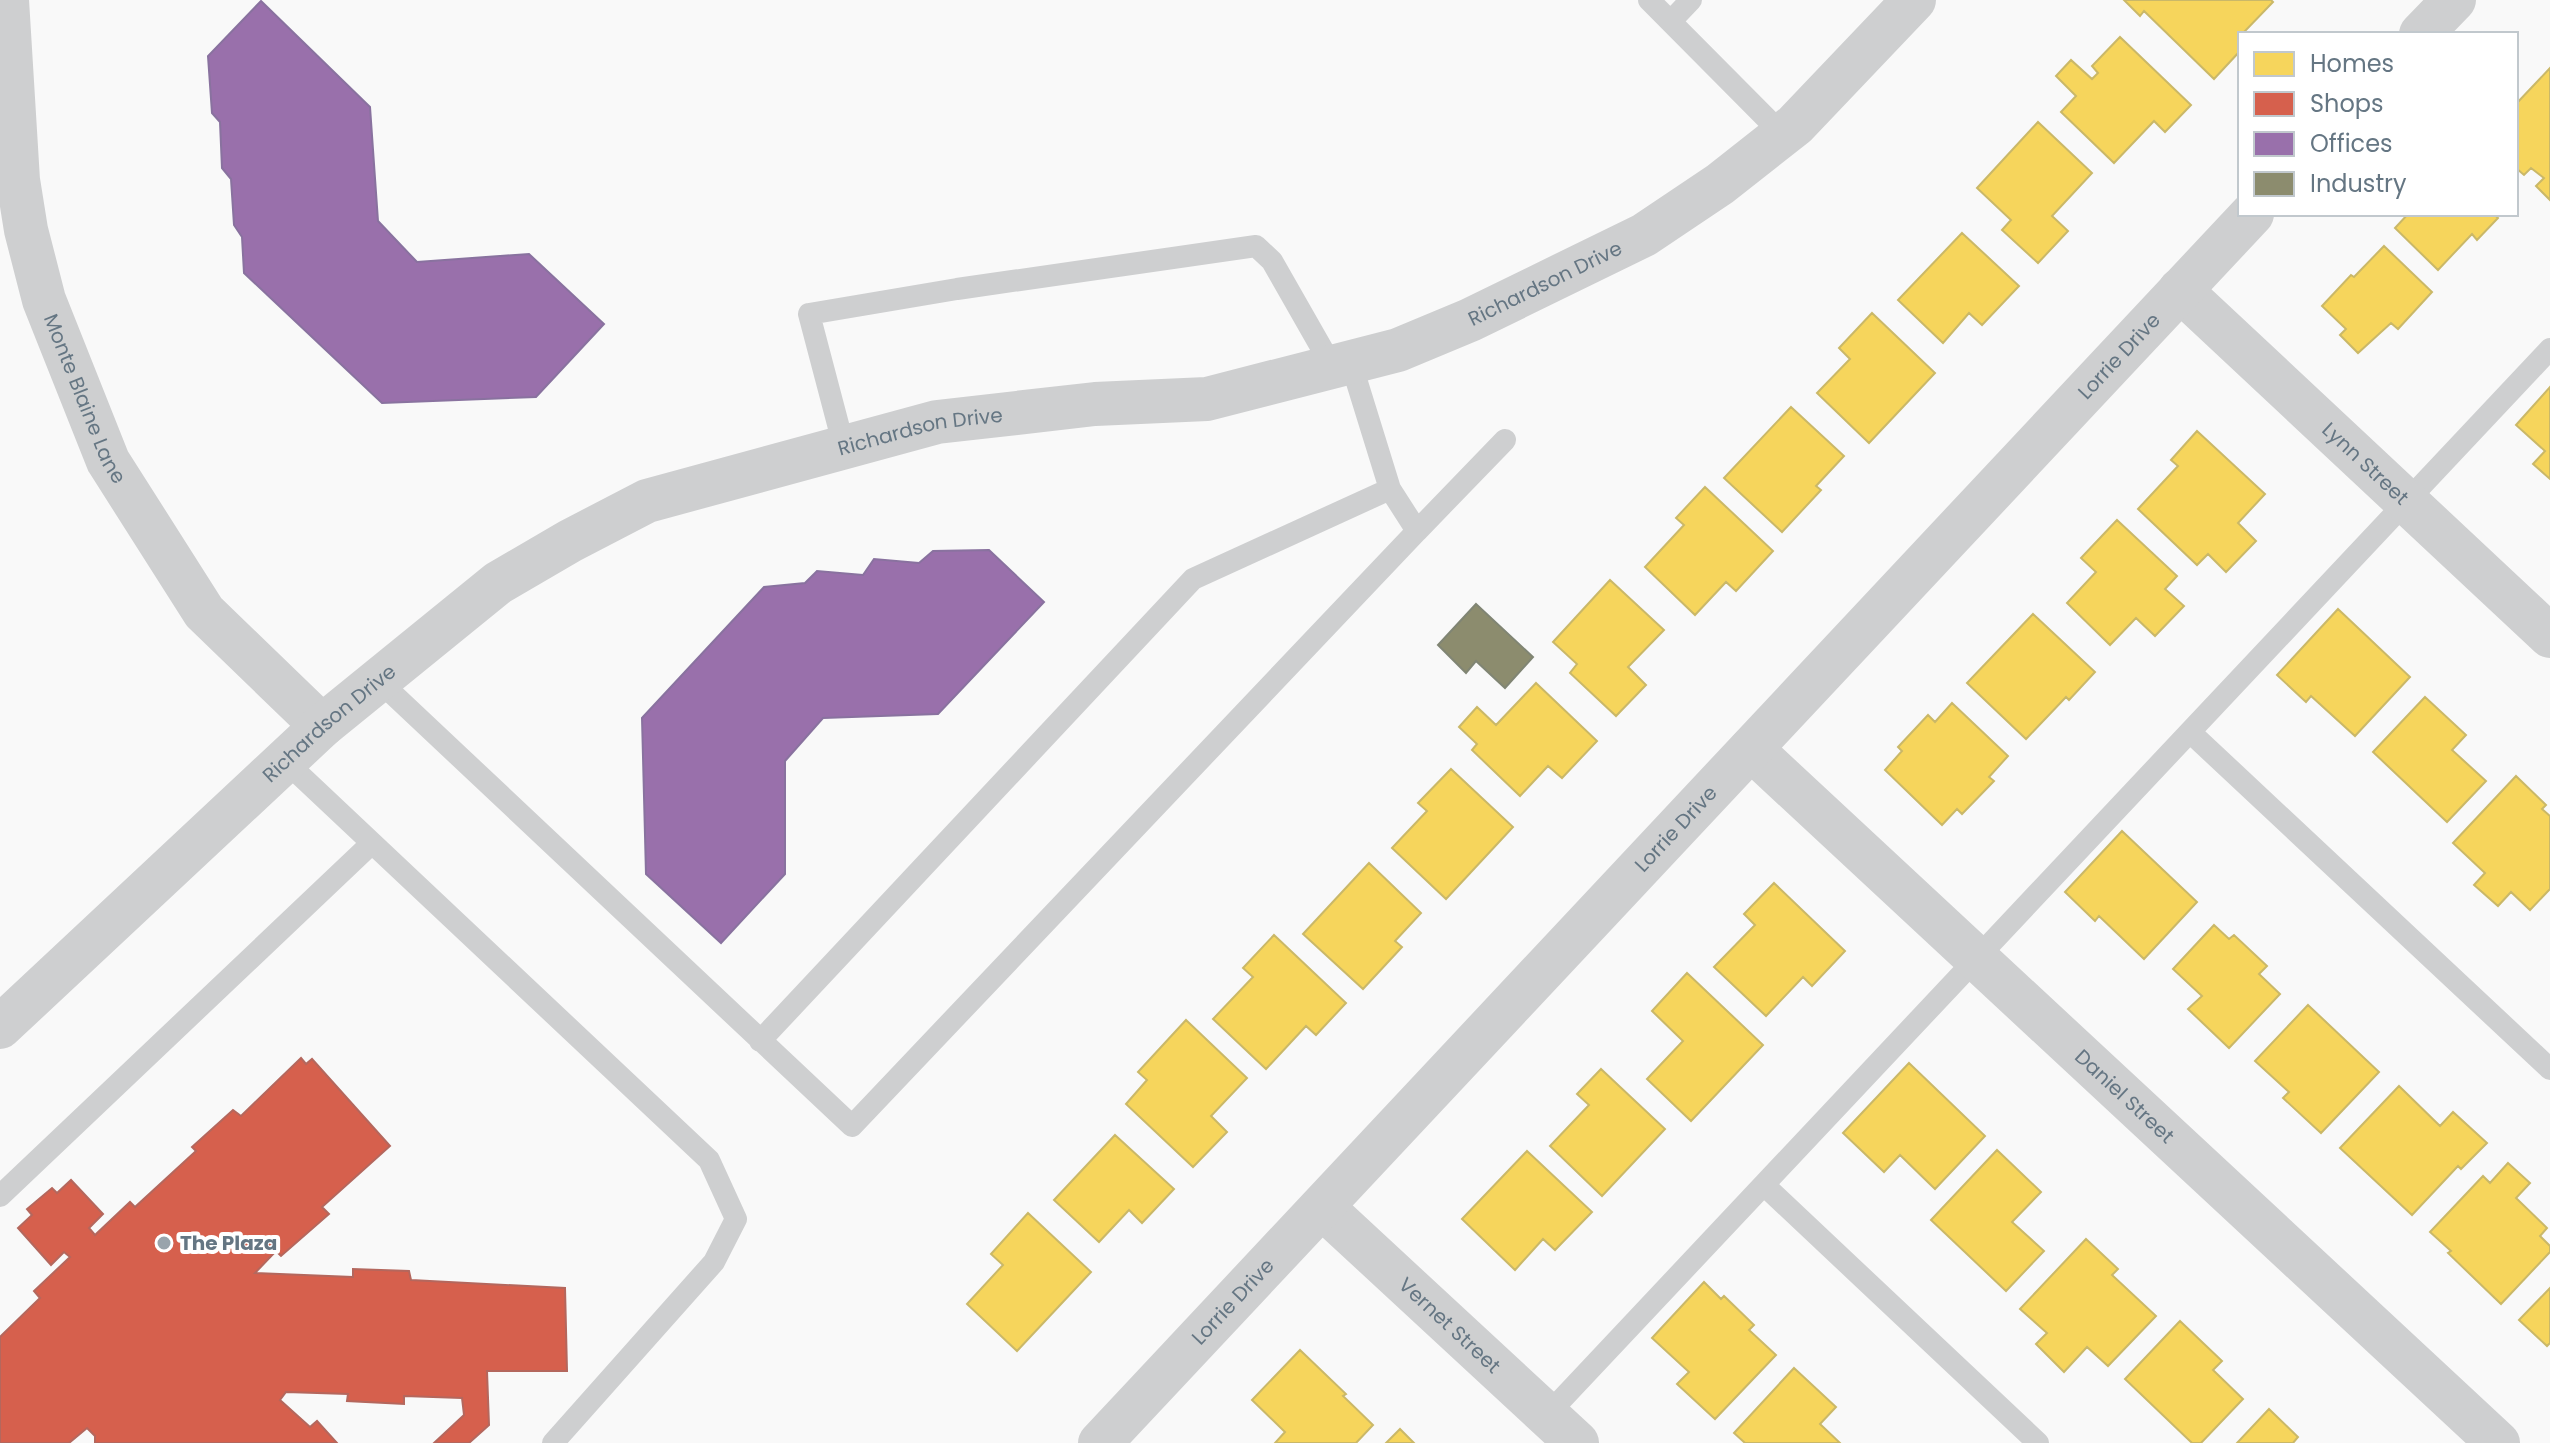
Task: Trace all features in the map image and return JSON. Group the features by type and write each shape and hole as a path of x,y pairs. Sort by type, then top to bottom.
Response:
{"street":[{"name":"Richardson Drive","path":"0,1027 322,726 498,583 570,541 647,501 937,422 1095,404 1207,399 1398,350 1470,320 1644,235 1720,184 1783,135 1914,0"},
{"path":"2423,32 2454,0"},
{"name":"Monte Blaine Lane","path":"6,28 18,180 13,232 44,300 108,461 204,612 322,726"},
{"name":"Lorrie Drive","path":"1118,1437 1322,1207 2250,216"},
{"name":"Lynn Street","path":"2180,290 2550,636"},
{"name":"Daniel Street","path":"1751,749 2498,1443"},
{"name":"Vernet Street","path":"1322,1207 1562,1429"}],"lane":[{"path":"1649,0 1783,135"},
{"path":"1671,21 1691,0"},
{"path":"844,447 809,314 957,289 1256,246 1272,261 1342,365 1390,489 1417,531"},
{"path":"1562,1429 1764,1185 2550,349"},
{"path":"378,680 852,1126 1505,440"},
{"path":"760,1041 1193,579 1390,489"},
{"path":"2190,732 2550,1069"},
{"path":"285,761 709,1160 736,1219 714,1262 553,1443"},
{"path":"0,1196 372,843"},
{"path":"1764,1185 2038,1443"}],"building: Homes":[{"path":"2124,0 2273,2 2246,32 2238,32 2238,53 2214,79 2144,11 2140,16"},
{"path":"2120,37 2191,105 2165,132 2154,121 2114,163 2061,112 2076,96 2056,76 2071,60 2092,79 2098,73 2092,66"},
{"path":"2550,68 2550,200 2536,186 2544,178 2531,168 2524,175 2518,170 2518,102"},
{"path":"2038,122 2092,173 2052,216 2068,231 2038,263 2002,230 2011,220 1977,188"},
{"path":"2406,216 2498,218 2477,240 2472,234 2438,270 2395,228"},
{"path":"1962,233 2019,286 1982,325 1969,313 1943,343 1898,300"},
{"path":"2384,246 2432,292 2398,329 2391,323 2358,353 2340,335 2346,329 2322,306"},
{"path":"1872,313 1935,373 1869,443 1817,393 1850,359 1839,348"},
{"path":"2550,387 2550,479 2533,464 2545,451 2516,425"},
{"path":"1791,407 1844,456 1816,486 1821,490 1782,532 1724,478"},
{"path":"2197,431 2265,494 2238,523 2256,541 2226,572 2208,554 2197,565 2138,509 2178,466 2171,460"},
{"path":"1705,487 1773,551 1736,591 1726,582 1695,615 1645,567 1684,525 1676,518"},
{"path":"2117,520 2177,576 2165,589 2184,606 2155,636 2136,618 2110,645 2067,603 2096,572 2081,558"},
{"path":"1610,580 1664,630 1628,667 1646,685 1616,716 1570,673 1577,664 1553,642"},
{"path":"2338,609 2410,677 2355,736 2311,696 2306,702 2277,675"},
{"path":"2033,614 2095,672 2026,739 1967,683"},
{"path":"1536,683 1597,741 1562,778 1548,766 1520,796 1472,750 1477,744 1459,727 1477,707 1496,725"},
{"path":"2425,697 2466,735 2452,750 2486,781 2447,822 2373,752"},
{"path":"1952,703 2008,756 1989,777 1994,781 1962,814 1957,809 1942,825 1885,770 1902,751 1898,747 1928,715 1935,722"},
{"path":"1451,769 1513,827 1446,899 1392,848 1427,811 1418,803"},
{"path":"2516,776 2546,805 2542,809 2550,816 2550,889 2530,910 2511,892 2498,906 2474,885 2485,873 2453,843"},
{"path":"2122,831 2197,902 2144,959 2099,916 2095,921 2065,892"},
{"path":"1369,863 1421,913 1395,941 1402,947 1363,989 1303,934"},
{"path":"1774,883 1845,951 1812,986 1803,977 1766,1016 1714,967 1755,925 1744,914"},
{"path":"2214,925 2229,939 2234,935 2267,966 2259,974 2280,994 2229,1048 2188,1009 2202,996 2173,969"},
{"path":"1274,935 1346,1003 1316,1035 1306,1026 1266,1069 1213,1019 1253,977 1243,968"},
{"path":"1687,973 1763,1045 1691,1121 1647,1079 1683,1041 1652,1011"},
{"path":"2308,1005 2379,1072 2321,1133 2283,1098 2289,1092 2255,1061"},
{"path":"1186,1020 1247,1078 1211,1116 1227,1132 1193,1167 1126,1104 1147,1080 1138,1072"},
{"path":"1909,1063 1985,1136 1935,1189 1900,1155 1884,1172 1843,1133"},
{"path":"1601,1069 1665,1129 1602,1196 1550,1146 1589,1105 1577,1094"},
{"path":"2399,1086 2440,1126 2453,1112 2487,1143 2461,1169 2458,1166 2412,1215 2340,1148"},
{"path":"1115,1135 1174,1189 1142,1223 1129,1210 1099,1242 1054,1200"},
{"path":"1997,1150 2041,1192 2012,1222 2044,1251 2006,1291 1931,1220"},
{"path":"1527,1151 1592,1212 1555,1250 1543,1239 1515,1270 1462,1219"},
{"path":"2508,1163 2530,1183 2516,1198 2547,1228 2540,1236 2550,1246 2550,1252 2501,1304 2430,1232 2483,1176 2490,1183"},
{"path":"1028,1213 1091,1272 1017,1351 967,1304 1003,1265 991,1254"},
{"path":"2086,1239 2118,1269 2112,1275 2156,1316 2108,1366 2087,1347 2064,1372 2036,1344 2047,1333 2020,1309"},
{"path":"1704,1282 1721,1299 1724,1296 1754,1325 1749,1330 1776,1355 1715,1419 1677,1384 1689,1372 1652,1338"},
{"path":"2550,1288 2550,1343 2547,1346 2519,1320"},
{"path":"2180,1321 2222,1361 2213,1370 2243,1399 2201,1443 2192,1443 2125,1379"},
{"path":"1300,1350 1373,1425 1356,1443 1275,1443 1285,1432 1252,1400"},
{"path":"1794,1368 1836,1407 1820,1424 1840,1443 1745,1443 1734,1433"},
{"path":"2269,1409 2298,1437 2293,1443 2237,1443"},
{"path":"1400,1429 1414,1443 1386,1443"}],"building: Shops":[{"name":"The Plaza","path":"301,1058 306,1064 312,1059 390,1146 322,1207 329,1214 281,1256 276,1251 255,1273 353,1277 353,1269 409,1271 411,1280 565,1288 567,1371 487,1371 489,1425 469,1443 434,1443 464,1415 462,1398 404,1396 404,1404 347,1401 348,1394 286,1392 280,1400 310,1427 317,1421 337,1443 95,1443 95,1436 87,1428 69,1443 0,1443 0,1337 40,1298 34,1291 70,1257 64,1252 51,1265 18,1228 32,1215 27,1209 52,1188 57,1193 71,1180 103,1214 89,1228 95,1235 130,1202 135,1207 196,1151 192,1147 233,1110 241,1116"}],"building: Offices":[{"path":"261,1 370,107 378,221 417,262 529,254 604,324 536,397 382,403 244,273 242,237 234,225 231,179 222,168 220,122 212,113 208,56"},
{"path":"989,550 1044,602 938,714 823,718 785,761 785,874 721,943 646,874 642,718 764,587 805,583 817,571 863,575 874,559 919,563 933,551"}],"building: Industry":[{"path":"1476,604 1533,657 1505,688 1476,661 1466,673 1438,645"}],"place":[{"name":"The Plaza","path":"164,1243"}]}
